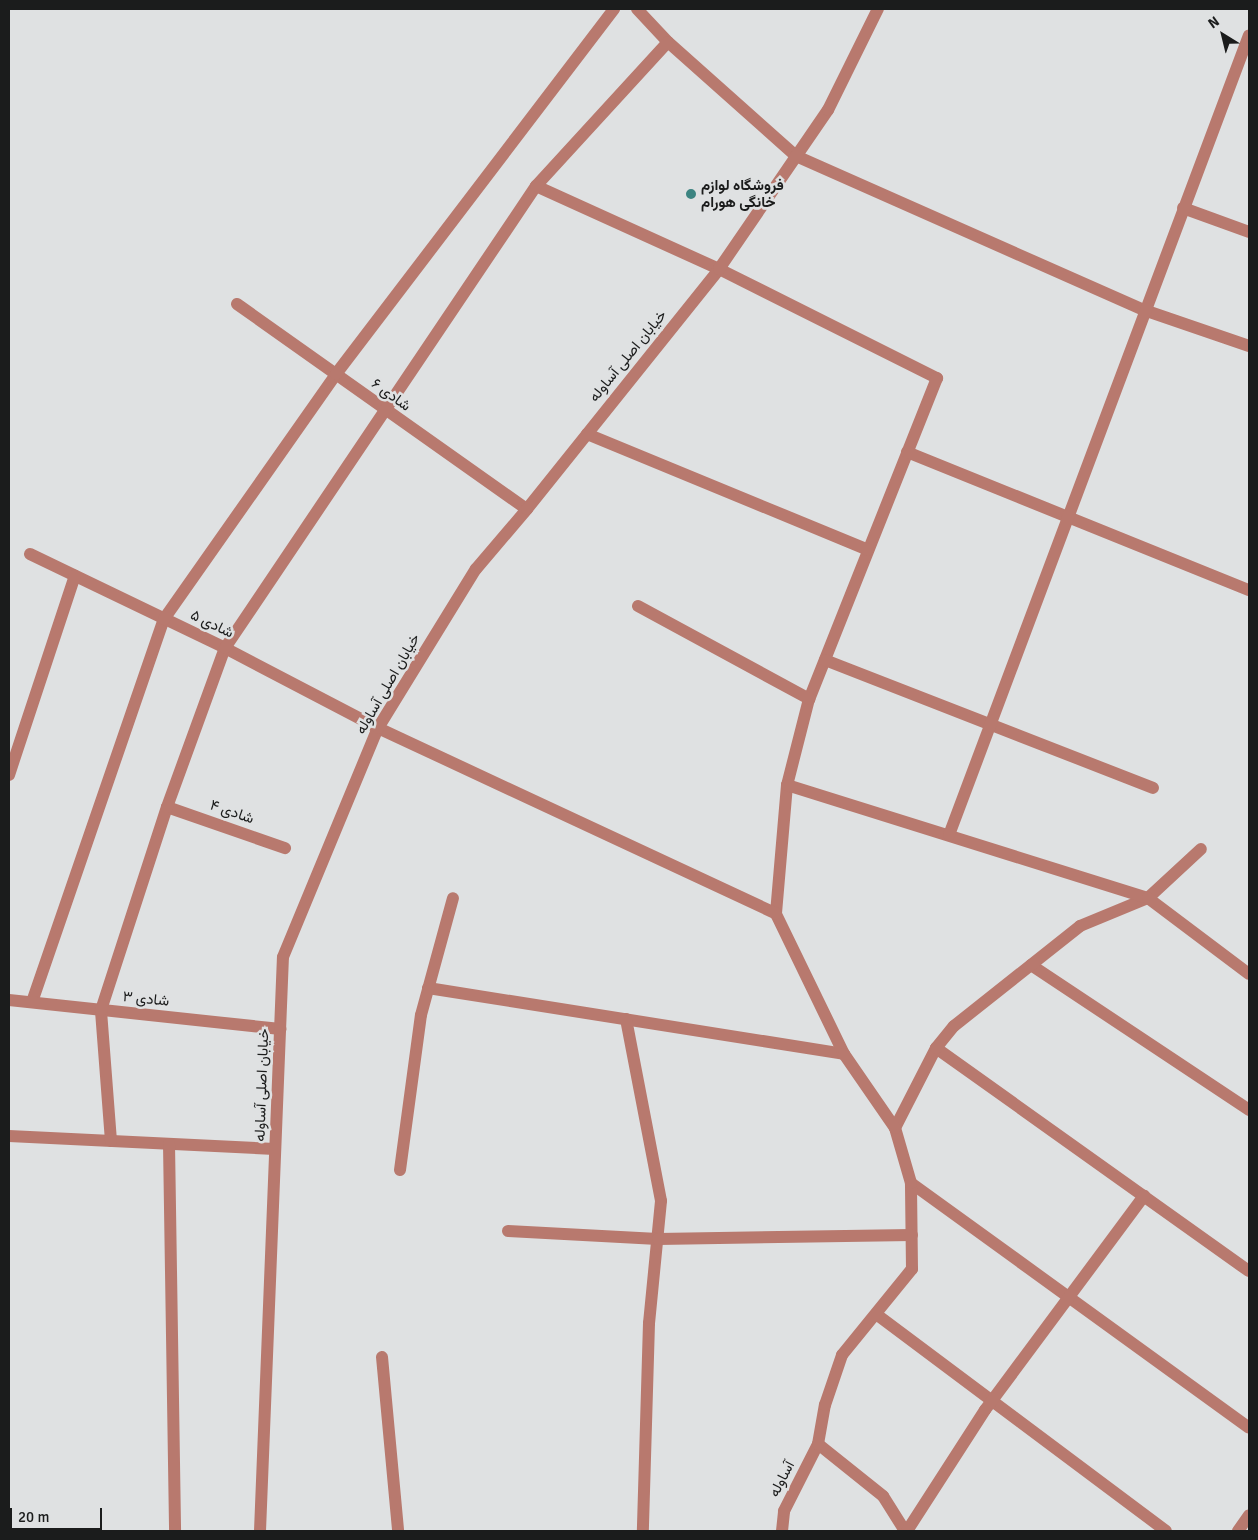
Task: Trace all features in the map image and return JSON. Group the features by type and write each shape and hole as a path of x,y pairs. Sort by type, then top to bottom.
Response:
{"street":[{"path":"32,1002 164,619 336,374 614,9"},
{"path":"637,9 668,42 796,156 1144,310 1249,346"},
{"name":"خیابان اصلی آساوله","path":"260,1531 283,957 378,728 476,569 528,509 719,269 828,110 878,9"},
{"path":"950,835 1071,517 1144,310 1249,35"},
{"path":"112,1141 101,1010 167,807 225,648 536,186 668,42"},
{"path":"536,186 719,269 937,378 809,699 787,785 776,914"},
{"path":"1183,208 1249,232"},
{"name":"شادی ۶","path":"237,304 384,410 528,509"},
{"path":"587,434 868,550"},
{"path":"907,452 1249,590"},
{"name":"شادی ۵","path":"30,554 225,648 378,728 776,914"},
{"path":"9,775 75,576"},
{"path":"638,606 809,699"},
{"path":"825,660 1152,788"},
{"path":"787,785 1148,898 1249,974"},
{"name":"شادی ۴","path":"167,807 285,848"},
{"path":"895,1128 936,1048 954,1026 1080,926 1148,898 1201,849"},
{"path":"400,1170 420,1015 453,898"},
{"name":"آساوله","path":"776,914 844,1054 895,1128 911,1183 912,1234 912,1269 842,1354 825,1405 818,1444 784,1511 782,1531"},
{"path":"1031,965 1249,1110"},
{"path":"428,988 844,1054"},
{"name":"شادی ۳","path":"9,1000 280,1029"},
{"path":"626,1019 662,1202 649,1323 642,1531"},
{"path":"936,1048 1249,1271"},
{"path":"9,1136 275,1149"},
{"path":"169,1144 175,1531"},
{"path":"911,1183 1249,1428"},
{"path":"818,1444 883,1496 906,1531 985,1410 1144,1196"},
{"path":"508,1231 658,1239 912,1234"},
{"path":"876,1314 1166,1531"},
{"path":"382,1356 398,1531"},
{"path":"1238,1531 1249,1515"}],"place":[{"name":"فروشگاه لوازم خانگی هورام","path":"691,194"}]}
